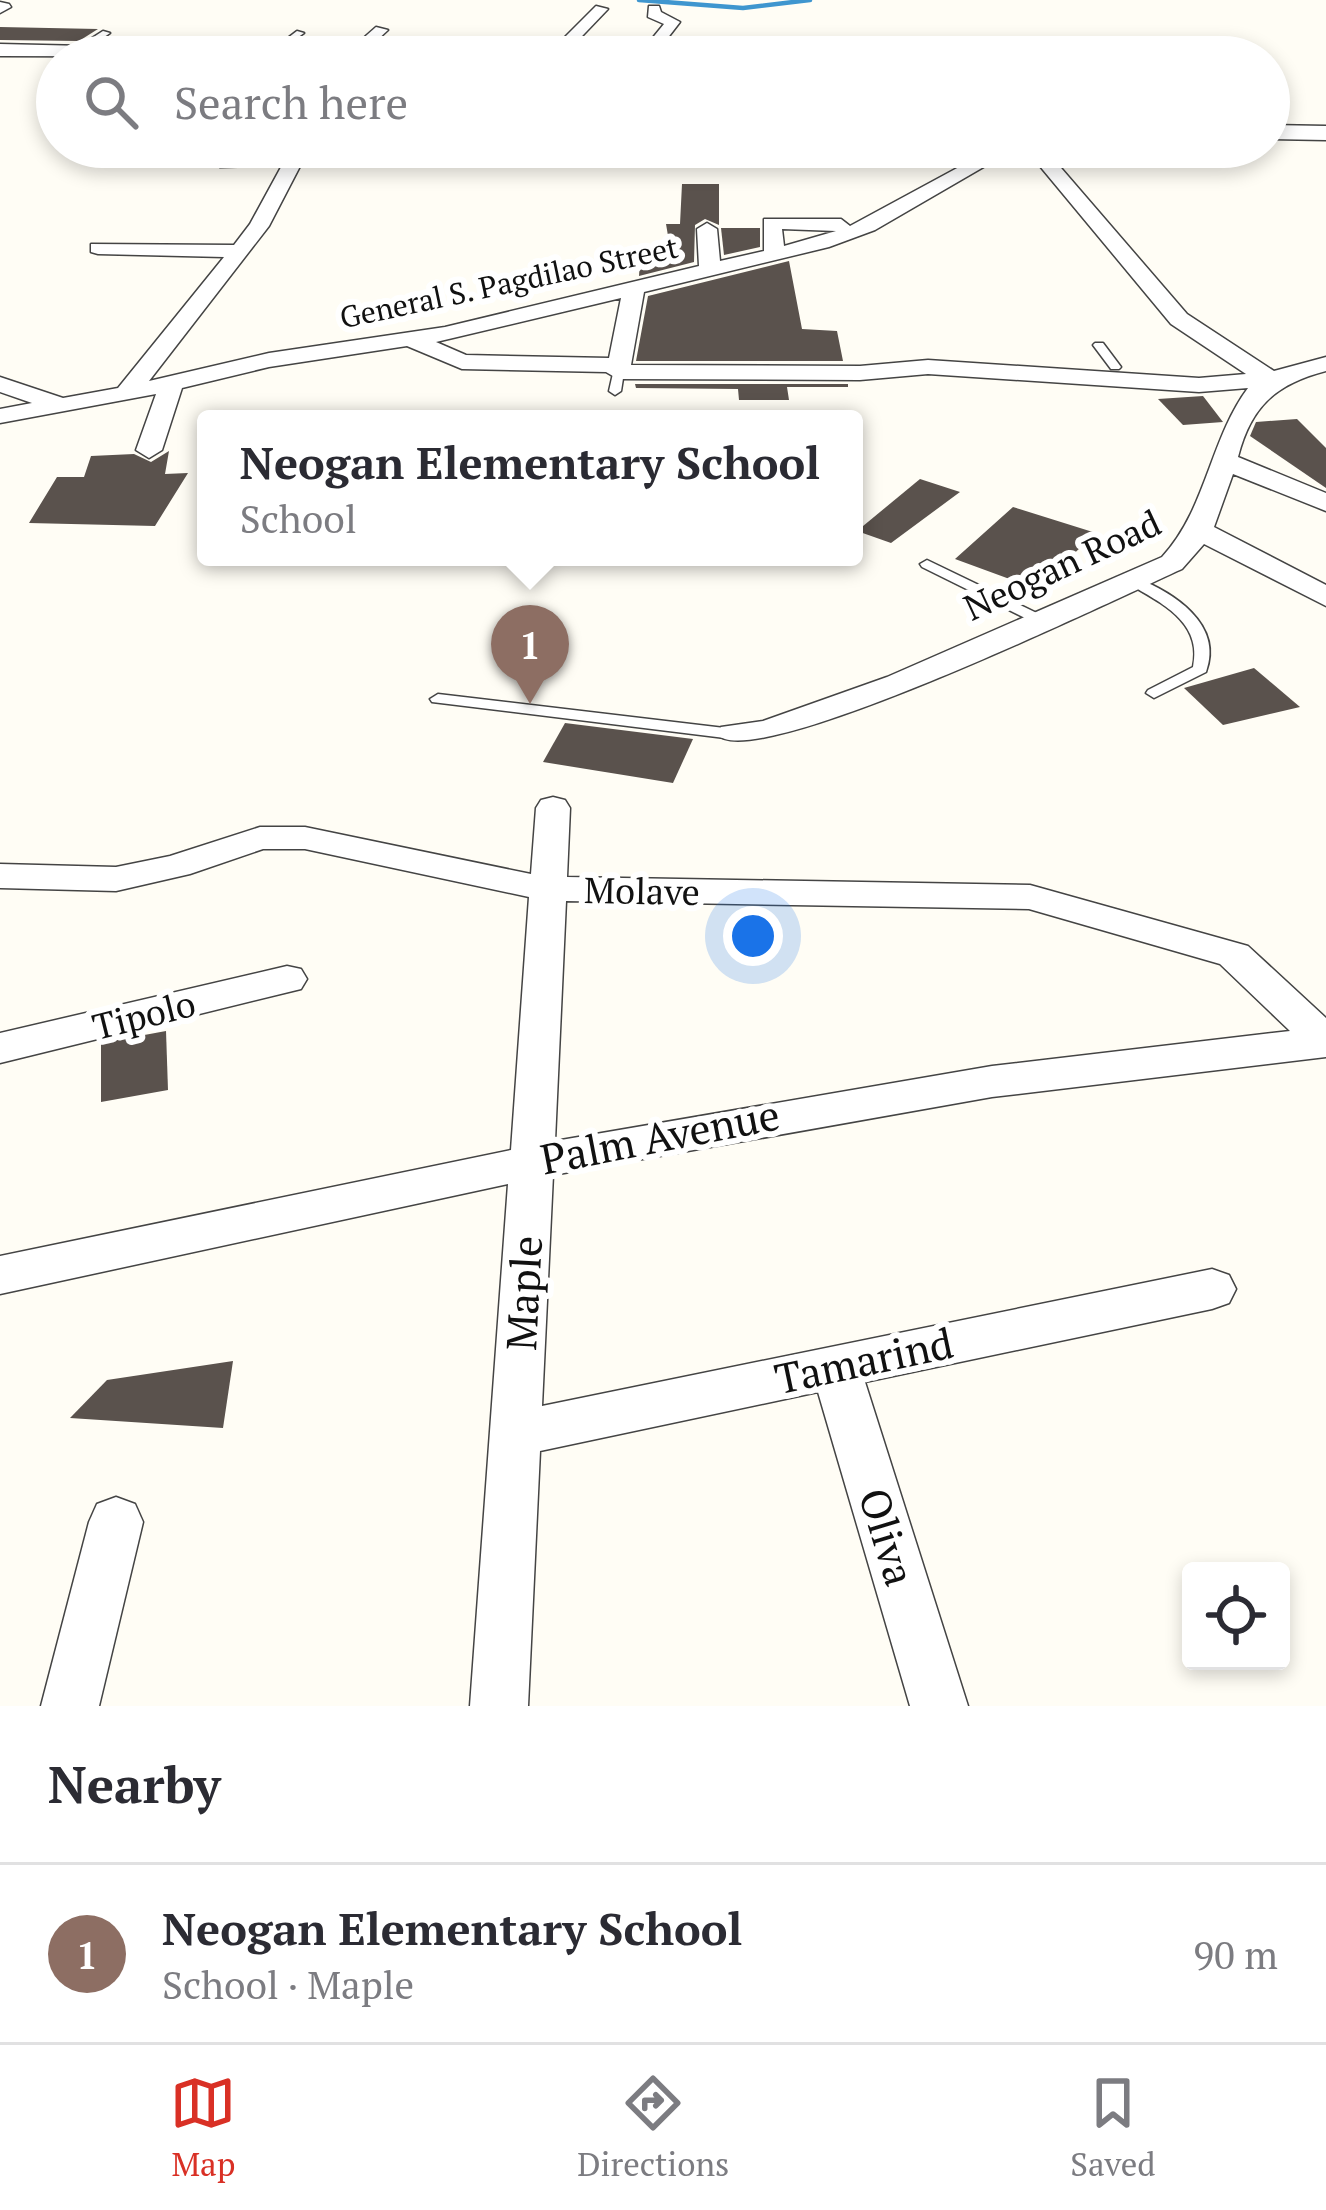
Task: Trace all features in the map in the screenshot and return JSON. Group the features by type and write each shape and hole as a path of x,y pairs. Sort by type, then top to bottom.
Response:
{"street":[{"path":"575,36 602,9"},
{"path":"653,9 653,14 673,22 662,36"},
{"path":"374,36 381,30"},
{"path":"0,50 36,50"},
{"path":"1290,132 1326,133"},
{"path":"126,394 241,250 288,168"},
{"name":"General S. Pagdilao Street","path":"0,416 172,385 268,360 412,340 633,292 868,226 972,168"},
{"path":"1052,168 1180,319 1281,375 1326,386"},
{"path":"707,229 710,269"},
{"path":"98,248 241,250"},
{"path":"617,376 633,292"},
{"path":"412,340 462,362 617,376 928,368 1199,385 1326,364"},
{"name":"Neogan Road","path":"733,734 768,730 898,684 1172,563 1202,532 1238,419 1281,375"},
{"path":"0,384 62,406"},
{"path":"149,450 172,385"},
{"path":"1223,460 1326,503"},
{"path":"1294,488 1326,478"},
{"path":"1202,532 1326,597"},
{"name":"Maple","path":"499,1706 553,808"},
{"name":"Molave","path":"0,876 116,880 177,866 260,838 305,838 547,889 1030,898 1234,955 1326,1042"},
{"name":"Tipolo","path":"0,1048 287,979"},
{"name":"Palm Avenue","path":"0,1275 531,1161 881,1096 1136,1058 1326,1042"},
{"name":"Tamarind","path":"515,1434 1212,1289"},
{"name":"Oliva","path":"836,1367 939,1706"},
{"path":"70,1706 116,1522"}],"lane":[{"path":"101,36 106,33"},
{"path":"296,36 300,33"},
{"path":"1100,346 1115,367"},
{"path":"927,564 1040,620"},
{"path":"1134,580 1188,617 1203,633 1207,653 1200,669 1154,692"},
{"path":"438,699 733,734"}],"building":[{"path":"0,27 98,29 87,36 0,40"},
{"path":"682,184 719,184 719,225 705,219 695,225 694,262 639,276 640,259 672,259 666,224 680,224"},
{"path":"721,228 760,228 760,247 724,255"},
{"path":"789,261 802,329 837,331 843,361 636,361 648,296"},
{"path":"635,384 848,387 787,387 789,400 739,400 738,389 636,388"},
{"path":"1203,396 1223,422 1183,425 1158,399"},
{"path":"1297,419 1326,448 1326,488 1250,436 1256,422"},
{"path":"169,451 165,474 188,473 155,526 29,523 57,477 84,477 91,456 134,454 151,462"},
{"path":"920,479 960,492 891,543 863,533 863,526"},
{"path":"1013,507 1096,533 1065,562 1080,569 1040,588 1019,577 1015,581 955,559"},
{"path":"1254,668 1300,707 1223,725 1184,688"},
{"path":"565,723 693,739 673,783 543,762"},
{"path":"166,1031 168,1090 101,1102 101,1043"},
{"path":"233,1361 223,1428 70,1418 107,1380"}],"waterway":[{"path":"639,0 743,8 810,0"}],"place":[{"name":"Neogan Elementary School","path":"530,704"}]}
